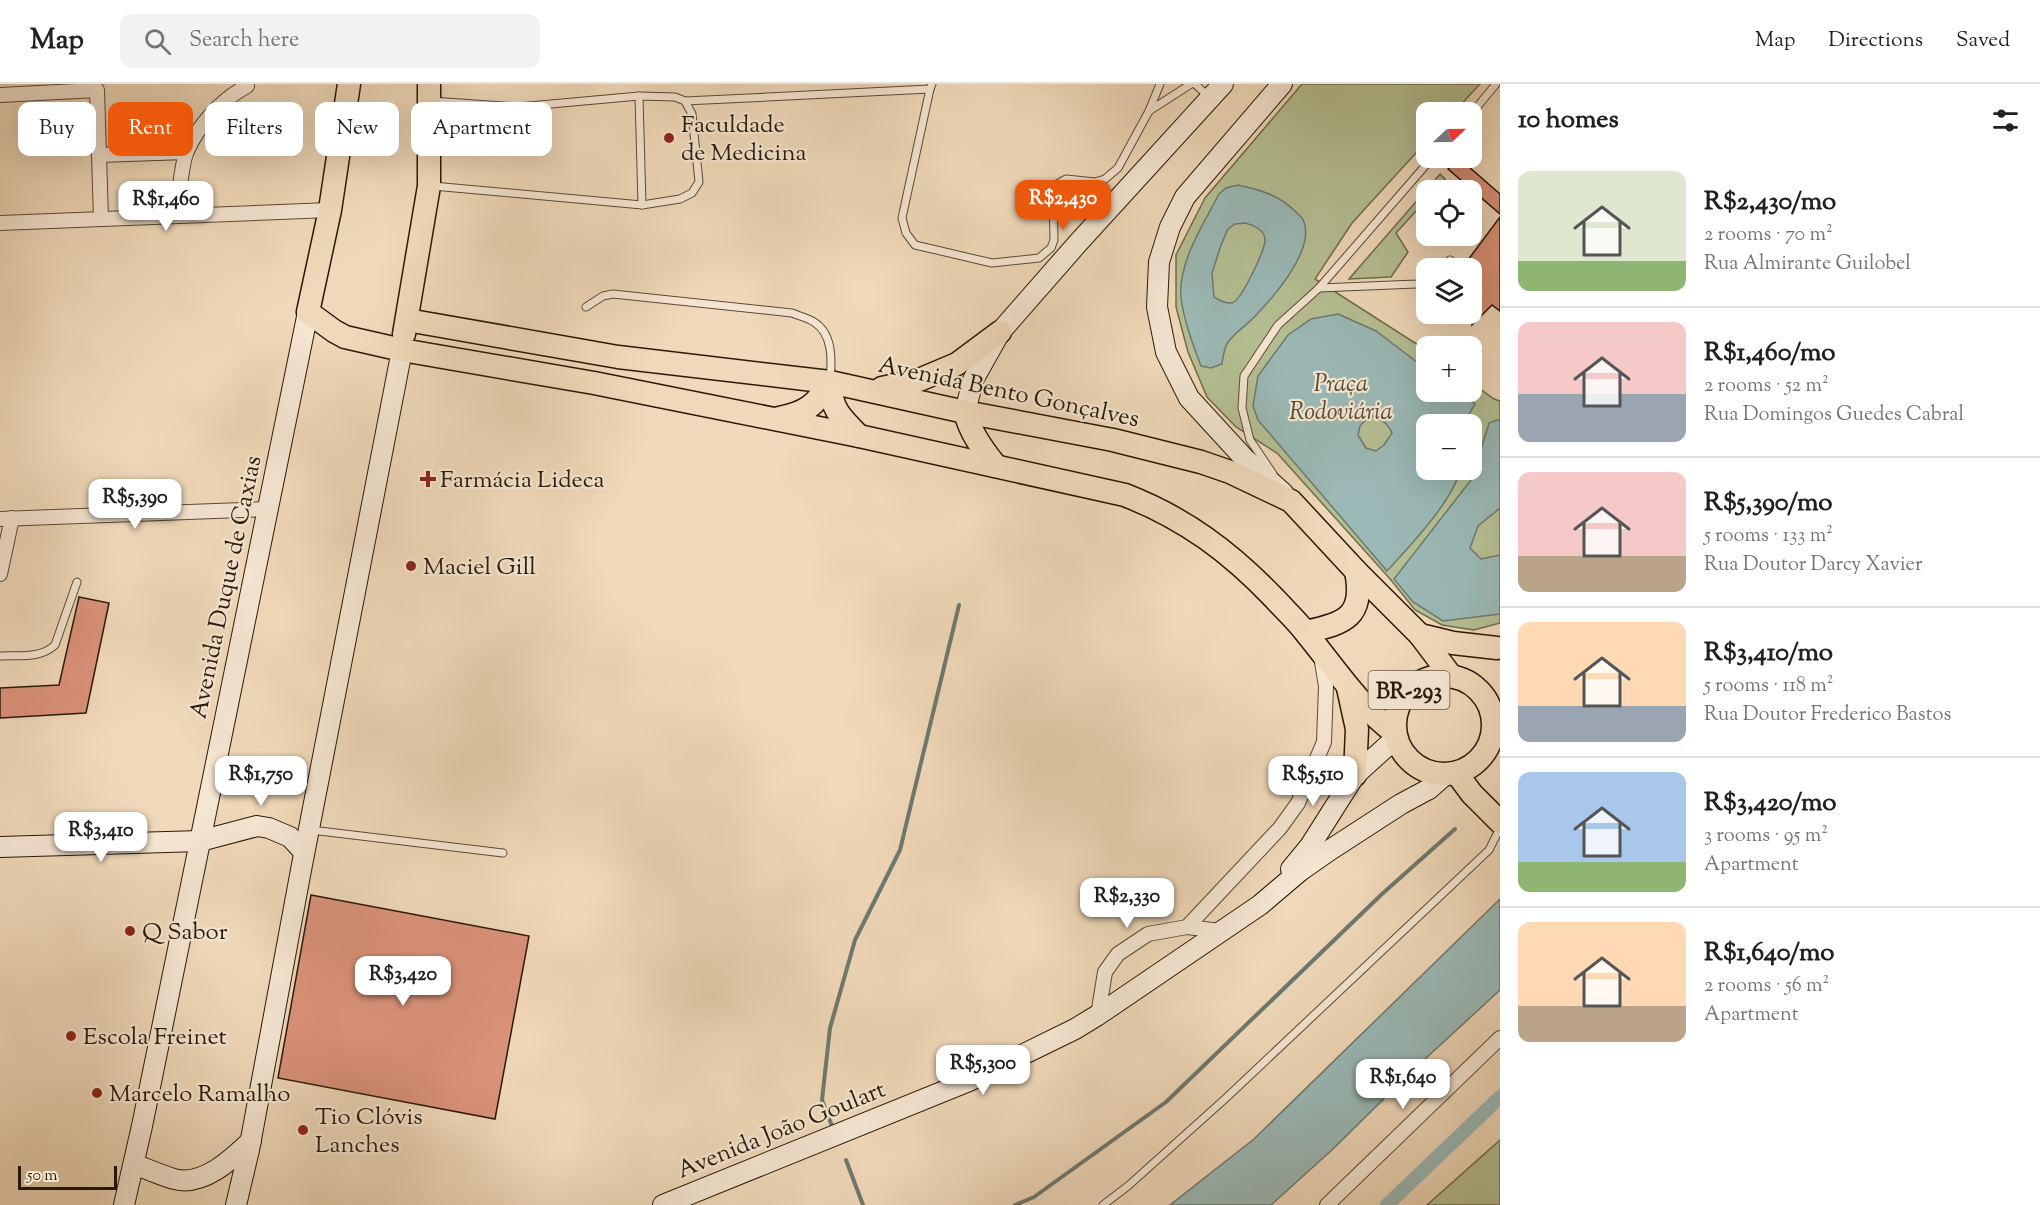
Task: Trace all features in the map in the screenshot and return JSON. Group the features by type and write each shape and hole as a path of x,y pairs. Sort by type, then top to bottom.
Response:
{"main road":[{"name":"Avenida Duque de Caxias","path":"124,1205 330,210 349,84"},
{"path":"1282,84 1185,197 1170,226 1159,262 1157,308 1166,352 1189,398 1245,459 1291,501"},
{"path":"873,390 919,380 957,364 1000,332 1216,91"},
{"path":"236,1205 251,1141 304,852 402,350 429,186 429,92"},
{"path":"308,312 345,337 365,342 594,383 859,436 1125,495 1166,512 1220,547 1251,574 1306,632 1377,719 1395,735 1402,753 1414,765 1429,773 1451,774 1500,822"},
{"path":"365,342 390,328 408,313"},
{"name":"Avenida Bento Gonçalves","path":"408,313 618,357 830,382 873,390 965,412 1113,440 1191,459 1230,472 1291,501 1356,572 1420,635 1454,676 1471,683 1482,693 1497,725"},
{"path":"996,466 974,435 965,412 973,380 1000,332"},
{"path":"774,419 796,415 812,406 830,382"},
{"path":"830,382 831,398 836,411 859,436"},
{"path":"1306,632 1334,625 1346,619 1355,606 1359,590 1356,572"},
{"path":"1420,635 1453,643 1498,647"},
{"name":"BR-293","path":"1395,735 1395,714 1403,697 1416,684 1433,676 1454,676 1498,647"},
{"path":"1347,684 1357,729 1355,775"},
{"name":"Avenida João Goulart","path":"663,1205 969,1081 1098,1016 1260,905 1307,866 1362,828 1451,774 1475,764 1488,748 1497,725"},
{"name":"Avenida João Goulart","path":"1260,905 1310,846 1355,775 1395,735"},
{"path":"0,847 200,841 257,826 269,828 290,837 304,852"},
{"path":"134,1164 176,1180 188,1179 206,1175 226,1165 251,1141"}],"street":[{"path":"193,142 214,111 236,92 247,86"},
{"path":"0,95 97,90 101,219"},
{"path":"99,155 108,155"},
{"path":"176,216 185,156"},
{"path":"0,223 330,210"},
{"path":"0,574 6,518 268,509"},
{"path":"1187,927 1280,828 1298,803 1324,742 1326,686 1320,651"},
{"path":"1098,1016 1105,972 1118,954 1148,934 1187,927 1221,931"},
{"path":"1327,1205 1500,1038"}],"lane":[{"path":"429,92 518,106 639,96 675,97 685,101 931,86 902,218 906,233 915,245 992,262 1039,258 1051,248 1054,240 1053,196 1057,184 1066,179 1095,182 1105,179 1118,168 1149,111 1160,84"},
{"path":"1149,111 1193,84 1216,91"},
{"path":"1481,102 1497,84"},
{"path":"639,96 642,205"},
{"path":"429,186 642,205 680,199 692,193 699,182 692,114 685,101"},
{"path":"1291,501 1250,440 1242,408 1244,376 1278,326 1319,288 1423,168"},
{"path":"1319,288 1416,284"},
{"path":"586,307 603,296 613,294 792,313 815,323 826,336 832,358 830,382"},
{"path":"0,656 35,655 48,651 55,645 77,582"},
{"path":"1102,1205 1128,1186 1226,1098 1489,850 1500,828"},
{"path":"309,829 503,853"}],"green space":[{"name":"Praça Rodoviária","path":"1302,84 1480,84 1463,102 1416,102 1416,153 1352,223 1315,279 1416,344 1416,402 1482,402 1482,390 1500,401 1500,623 1474,630 1442,625 1415,610 1277,453 1236,427 1207,397 1188,352 1176,307 1176,255 1205,198"},
{"path":"1440,174 1444,180 1435,180"},
{"path":"1416,202 1416,211 1396,233 1408,252 1391,277 1349,279"},
{"path":"1500,1140 1500,1205 1427,1205"}],"water":[{"path":"1238,185 1276,197 1302,218 1306,233 1304,245 1292,271 1274,295 1228,342 1222,364 1211,368 1201,366 1195,350 1182,307 1181,284 1187,257 1199,231 1219,194 1226,188","holes":["1245,223 1258,228 1263,233 1264,245 1241,294 1232,303 1225,302 1214,297 1212,273 1228,229 1235,224"]},
{"path":"1338,314 1376,331 1416,361 1416,402 1472,402 1475,404 1469,414 1416,414 1416,480 1457,480 1440,509 1387,571 1258,420 1253,406 1258,376 1288,335 1311,319","holes":["1370,415 1380,420 1392,433 1384,445 1376,451 1366,448 1358,435 1360,426"]},
{"path":"1500,421 1500,508 1478,526 1470,548 1481,559 1500,555 1500,614 1443,621 1413,602 1394,579 1471,480 1482,480 1482,446 1489,423"},
{"path":"1500,899 1500,990 1411,1072 1333,1149 1271,1205 1170,1205 1254,1139"}],"building":[{"path":"1470,168 1500,194 1500,214 1482,198 1482,180 1461,180 1448,169"},
{"path":"1500,217 1500,311 1492,305 1482,315 1482,258 1469,258 1478,246 1482,246 1482,241"},
{"path":"79,597 109,603 86,713 0,718 0,688 59,685"},
{"path":"311,895 529,936 495,1119 278,1078"}],"waterway":[{"path":"832,1126 822,1100 830,1028 855,940 900,850 959,605"},
{"path":"1015,1205 1034,1197 1166,1102 1382,894 1455,829"},
{"path":"1387,1205 1500,1097"},
{"path":"846,1160 863,1205"}],"place":[{"name":"Faculdade de Medicina","path":"669,138"},
{"name":"Farmácia Lideca","path":"428,479"},
{"name":"Maciel Gill","path":"411,566"},
{"name":"Q Sabor","path":"130,931"},
{"name":"Escola Freinet","path":"71,1036"},
{"name":"Marcelo Ramalho","path":"97,1093"},
{"name":"Tio Clóvis Lanches","path":"303,1130"}]}
